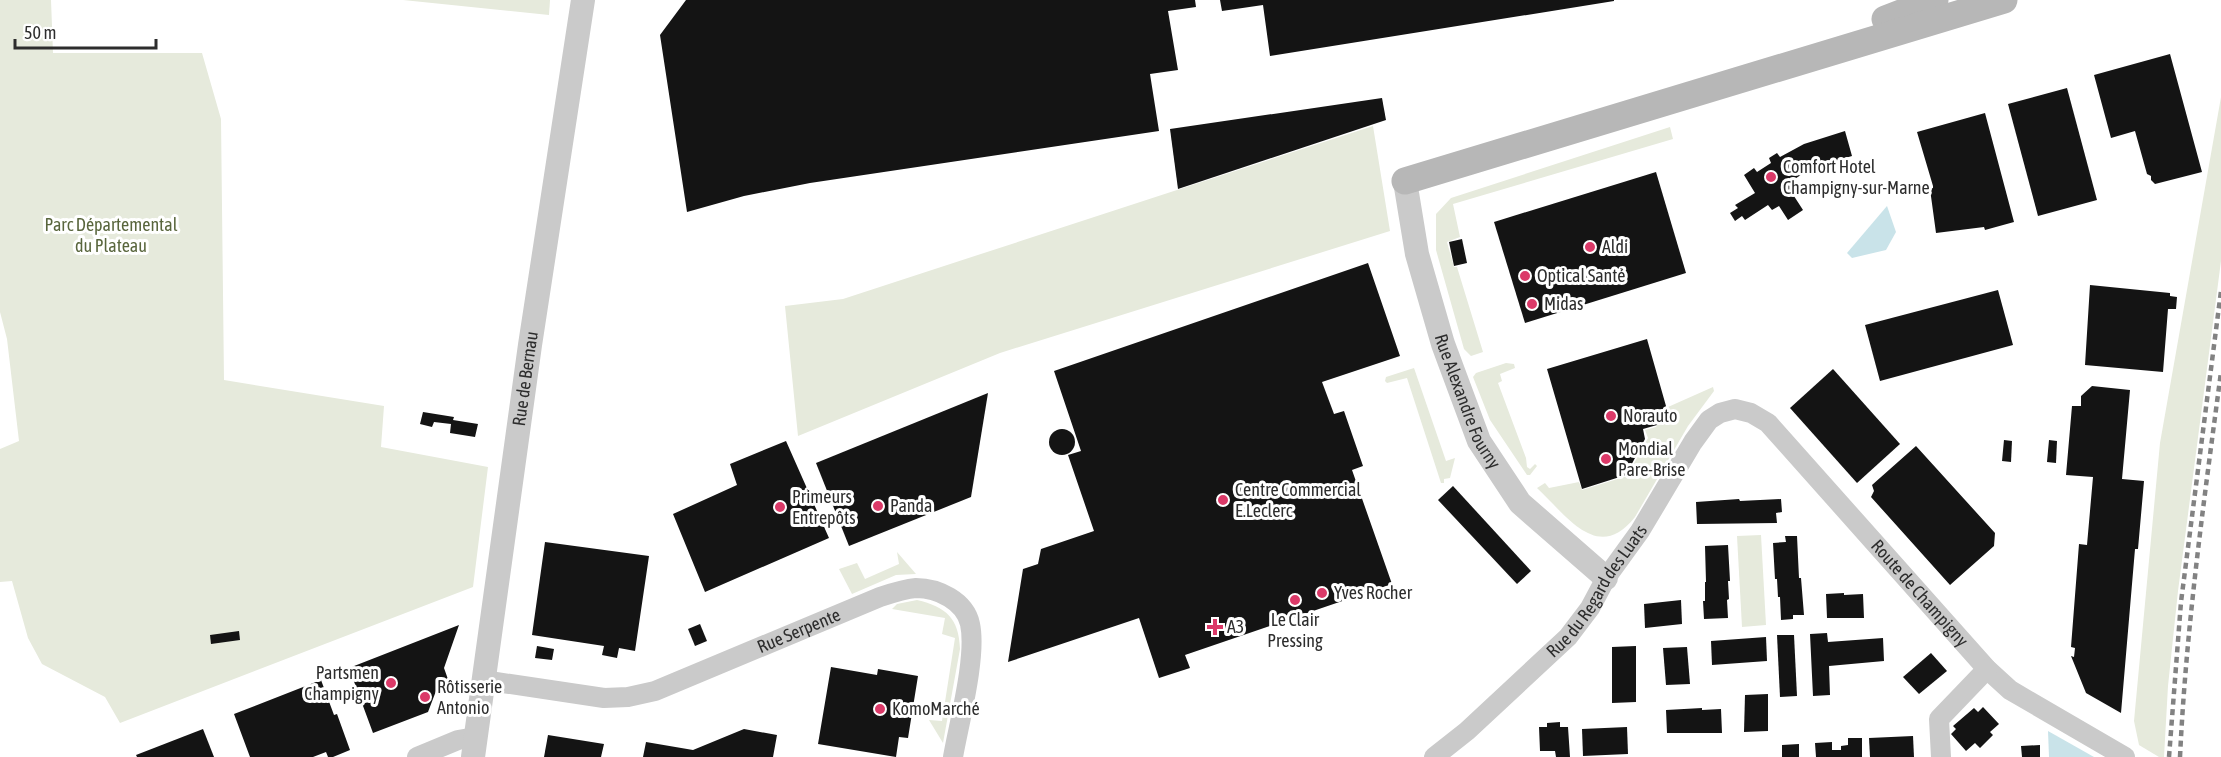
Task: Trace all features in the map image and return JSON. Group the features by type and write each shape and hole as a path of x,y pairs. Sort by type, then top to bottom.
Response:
{"main road":[{"path":"1405,181 1791,64 1862,34 1948,6 2004,0"},
{"path":"1791,64 1845,40 1948,6"},
{"path":"1724,84 1796,46 1862,34"}],"street":[{"name":"Rue de Bernau","path":"474,747 530,345 584,0"},
{"name":"Rue Alexandre Fourny","path":"1405,181 1417,254 1446,354 1479,441 1520,503 1606,578"},
{"name":"Rue du Regard des Luats","path":"1434,757 1467,731 1568,637 1590,608 1606,578 1641,531 1703,427 1720,413 1735,409"},
{"name":"Route de Champigny","path":"1735,409 1751,413 1768,423 1987,669 2010,690 2125,757"},
{"name":"Rue Serpente","path":"483,680 604,698 628,697 655,691 880,597 918,588 944,594 961,605 970,622 973,648 953,757"},
{"path":"1941,757 1939,719 1987,669"},
{"path":"417,757 458,740 474,747"}],"green space":[{"name":"Parc Départemental du Plateau","path":"0,0 51,0 53,53 202,53 221,119 224,380 384,406 381,447 488,467 473,587 120,723 105,697 42,664 28,638 12,581 0,582 0,449 19,441 7,339 0,312"},
{"path":"403,0 550,0 549,15"},
{"path":"2221,97 2221,261 2178,591 2168,686 2164,757 2159,757 2139,745 2134,721 2160,443"},
{"path":"1373,126 1390,231 1000,353 798,436 785,306 843,299"},
{"path":"1670,127 1673,139 1453,204 1460,237 1447,242 1483,352 1471,356 1464,349 1436,250 1436,214 1451,198"},
{"path":"1506,363 1514,364 1515,368 1500,374 1502,381 1498,383 1526,458 1527,467 1530,469 1535,464 1537,466 1530,475 1527,475 1490,420 1473,377 1476,373"},
{"path":"1414,368 1446,461 1455,458 1450,478 1444,479 1444,483 1441,483 1407,378 1387,383 1385,381 1386,377"},
{"path":"1713,387 1714,391 1688,426 1635,517 1621,530 1608,536 1596,536 1583,531 1537,488 1545,483 1549,488 1579,482 1582,490 1627,476 1648,438 1645,430 1656,427 1668,407"},
{"path":"1761,535 1766,625 1742,627 1737,536"},
{"path":"897,552 916,574 896,575 852,594 839,569 857,563 865,579 899,564"},
{"path":"917,600 943,610 954,622 959,638 960,649 943,743 929,720 942,721 955,638 942,634 945,618 892,609 897,604"}],"water":[{"path":"1887,206 1896,232 1886,250 1852,258 1847,253"},
{"path":"2048,731 2094,757 2049,757"}],"building":[{"path":"686,0 1195,0 1196,7 1168,11 1178,70 1150,74 1159,131 810,183 744,196 687,212 660,35"},
{"path":"1220,0 1614,1 1270,56 1263,5 1222,11"},
{"path":"2170,54 2202,172 2155,184 2151,176 2147,174 2135,131 2111,138 2094,75"},
{"path":"2067,88 2097,200 2038,216 2008,104"},
{"path":"1382,98 1386,120 1178,189 1170,129"},
{"path":"1985,113 2014,222 1985,230 1984,227 1936,233 1930,189 1933,186 1917,132"},
{"name":"Comfort Hotel Champigny-sur-Marne","path":"1845,131 1852,156 1812,168 1793,180 1799,189 1792,193 1803,210 1788,220 1779,206 1772,210 1768,205 1745,220 1742,216 1735,221 1730,213 1738,208 1735,205 1755,193 1744,175 1754,168 1757,172 1771,163 1769,158 1777,153 1780,157 1804,144"},
{"name":"Aldi","path":"1656,172 1686,273 1525,323 1494,222"},
{"path":"1462,239 1467,263 1454,266 1449,242"},
{"name":"Centre Commercial E.Leclerc","path":"1368,263 1400,356 1322,382 1334,414 1344,411 1363,466 1352,470 1392,584 1185,655 1190,668 1159,678 1139,618 1008,662 1023,569 1038,564 1041,549 1094,531 1068,455 1081,451 1054,371"},
{"path":"2090,285 2170,293 2170,296 2177,297 2176,309 2168,309 2163,372 2085,365"},
{"path":"1998,290 2013,345 1880,381 1865,325"},
{"name":"Norauto","path":"1647,339 1666,406 1657,425 1643,429 1645,439 1626,475 1582,489 1547,369"},
{"path":"1833,369 1900,444 1857,483 1790,408"},
{"path":"2092,386 2130,390 2122,479 2144,481 2138,549 2135,549 2121,713 2086,693 2071,656 2074,657 2075,648 2071,647 2079,544 2087,545 2093,477 2066,475 2072,406 2081,406 2081,396"},
{"path":"988,393 971,497 849,546 816,463"},
{"path":"423,412 478,424 475,437 450,433 451,424 434,422 432,427 420,424"},
{"path":"1062,429 1071,433 1075,442 1071,451 1062,455 1053,451 1049,442 1053,433"},
{"path":"2004,440 2012,441 2011,462 2002,461"},
{"path":"2049,440 2057,441 2056,463 2047,462"},
{"path":"786,441 829,538 705,592 673,514 737,485 730,464"},
{"path":"1916,446 1995,533 1994,546 1950,585 1871,497 1874,491 1872,485"},
{"path":"1453,486 1531,571 1517,584 1438,500"},
{"path":"1739,499 1740,501 1781,499 1782,512 1776,513 1777,523 1697,524 1696,502"},
{"path":"1785,536 1797,536 1804,615 1793,615 1793,619 1781,620 1773,543 1786,542"},
{"path":"545,542 649,556 635,651 619,648 617,658 602,655 604,646 532,635"},
{"path":"1728,545 1730,581 1728,581 1728,618 1704,619 1705,546"},
{"path":"1844,593 1844,595 1863,594 1864,618 1827,618 1826,594"},
{"path":"1681,600 1682,624 1645,628 1644,604"},
{"path":"700,624 707,641 695,646 688,629"},
{"path":"459,625 444,668 450,685 436,691 428,712 373,733 349,668"},
{"path":"239,631 240,640 211,644 210,635"},
{"path":"1827,633 1828,642 1883,638 1884,661 1829,666 1830,695 1813,696 1810,634"},
{"path":"1777,635 1794,635 1797,696 1780,697"},
{"path":"1766,637 1767,661 1712,665 1711,641"},
{"path":"537,646 554,649 552,660 535,658"},
{"path":"1636,646 1636,702 1612,703 1612,647"},
{"path":"1687,647 1690,684 1666,685 1663,648"},
{"path":"1931,653 1947,671 1919,694 1903,677"},
{"path":"831,667 877,675 878,669 918,676 908,738 899,737 896,757 818,744"},
{"path":"321,680 350,750 333,757 328,757 326,752 313,757 250,757 234,714"},
{"path":"1768,694 1768,731 1744,732 1745,695"},
{"path":"1983,707 1999,724 1990,732 1993,735 1980,748 1975,743 1966,751 1951,734 1956,729 1953,726 1974,708 1978,712"},
{"path":"1702,708 1702,710 1721,709 1722,733 1667,733 1666,710"},
{"path":"1560,722 1560,727 1568,727 1570,757 1556,757 1555,751 1540,751 1539,727 1547,727 1547,723"},
{"path":"1627,727 1628,754 1583,756 1582,729"},
{"path":"203,729 214,757 137,757 136,755"},
{"path":"744,729 777,735 773,757 643,757 646,742 693,750"},
{"path":"548,735 604,744 601,757 544,757"},
{"path":"1913,736 1914,757 1870,757 1869,738"},
{"path":"1848,738 1862,738 1862,757 1816,757 1815,743 1832,742 1832,750 1841,750 1841,746 1848,745"},
{"path":"1799,744 1799,757 1782,757 1782,745"},
{"path":"2040,745 2040,757 2022,757 2021,746"}],"railway":[{"path":"2169,757 2181,602 2221,291"},
{"path":"2180,757 2191,612 2221,372"}],"place":[{"name":"Comfort Hotel Champigny-sur-Marne","path":"1771,177"},
{"name":"Aldi","path":"1590,247"},
{"name":"Optical Santé","path":"1525,276"},
{"name":"Midas","path":"1532,304"},
{"name":"Norauto","path":"1611,416"},
{"name":"Mondial Pare-Brise","path":"1606,459"},
{"name":"Centre Commercial E.Leclerc","path":"1223,500"},
{"name":"Panda","path":"878,506"},
{"name":"Primeurs Entrepôts","path":"780,507"},
{"name":"Yves Rocher","path":"1322,593"},
{"name":"Le Clair Pressing","path":"1295,600"},
{"name":"A3","path":"1215,627"},
{"name":"Partsmen Champigny","path":"391,683"},
{"name":"Rôtisserie Antonio","path":"425,697"},
{"name":"KomoMarché","path":"880,709"}]}
